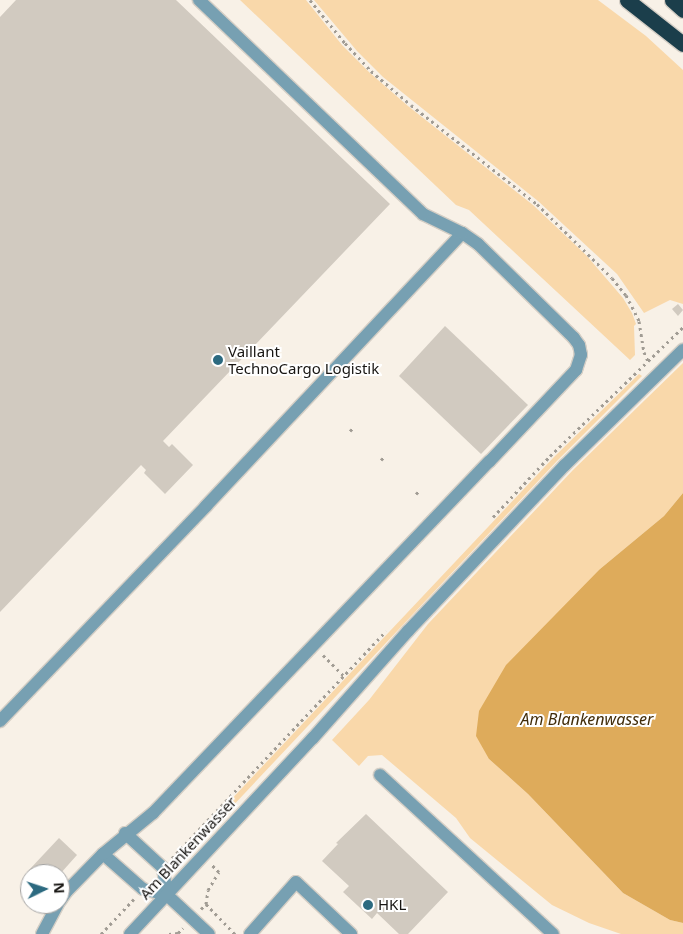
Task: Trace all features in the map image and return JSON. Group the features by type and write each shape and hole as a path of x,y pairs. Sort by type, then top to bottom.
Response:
{"highway":[{"path":"627,0 683,44"},
{"path":"672,0 683,10"}],"street":[{"path":"70,888 125,833 153,813 489,462 580,364 581,355 574,338 478,244 462,233 423,214 199,0"},
{"path":"0,721 199,513 462,233"},
{"name":"Am Blankenwasser","path":"130,934 421,617 565,465 683,350"},
{"path":"380,775 553,934"},
{"path":"125,833 163,868 167,895"},
{"path":"102,854 143,889 167,895 209,934"},
{"path":"250,934 296,882 351,934"},
{"path":"42,934 53,914"}],"path":[{"path":"310,0 345,43 371,70 411,105 537,204 612,278 626,295 639,321 644,352 648,361 659,373"},
{"path":"350,431 354,427"},
{"path":"381,460 385,456"},
{"path":"416,494 420,490"},
{"path":"328,660 344,676"},
{"path":"206,904 235,934"},
{"path":"169,934 178,934"}],"shaded area":[{"path":"240,0 306,0 342,45 370,73 408,106 533,205 586,255 623,298 632,313 636,324 634,326 635,355 630,360 469,210 456,205"},
{"path":"314,0 598,0 646,36 683,70 683,304 670,300 644,313 617,274 538,201 383,77 357,51"},
{"path":"683,363 683,493 664,516 600,569 489,759 528,794 623,893 670,920 683,923 683,934 621,934 589,923 552,905 470,838 456,818 382,755 368,756 359,766 332,740 369,700 428,624 573,470"},
{"path":"639,374 642,376 557,461 197,844 193,840 554,457"}],"water":[{"name":"Am Blankenwasser","path":"683,493 683,923 670,920 623,893 528,794 489,759 476,736 479,711 506,665 600,569 664,516"}],"building":[{"path":"16,0 176,0 390,204 163,441 169,447 172,444 193,465 165,494 144,473 146,470 141,465 0,612 0,17"},
{"path":"678,304 683,310 678,316 672,309"},
{"path":"445,326 528,405 481,454 399,376"},
{"path":"366,814 448,892 408,934 399,934 377,913 372,919 343,892 349,886 322,861 338,844 336,843"},
{"path":"59,838 77,855 69,864 35,864"}],"place":[{"name":"Vaillant TechnoCargo Logistik","path":"218,360"},
{"name":"HKL","path":"368,905"}]}
